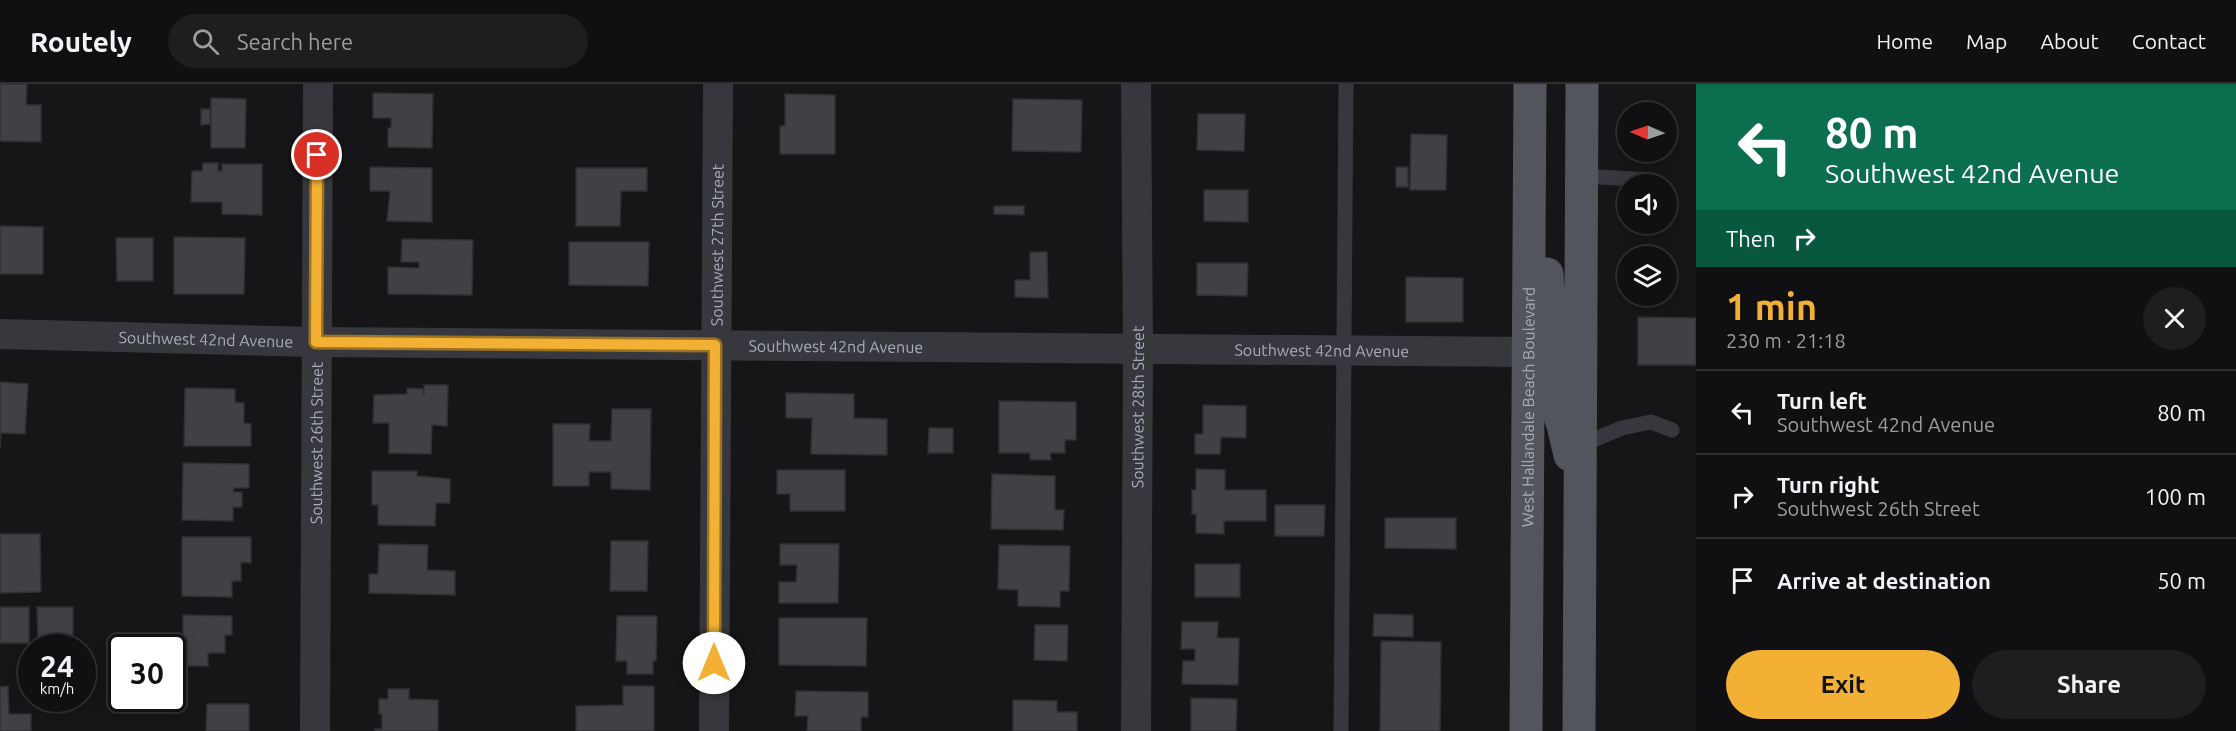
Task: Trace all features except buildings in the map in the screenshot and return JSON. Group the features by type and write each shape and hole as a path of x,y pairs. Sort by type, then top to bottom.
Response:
{"main road":[{"path":"1530,84 1552,330 1581,394"},
{"name":"West Hallandale Beach Boulevard","path":"1526,731 1530,84"},
{"path":"1579,731 1582,84"},
{"path":"1528,352 1546,377 1563,425 1581,497"}],"street":[{"name":"Southwest 26th Street","path":"315,731 318,84"},
{"name":"Southwest 27th Street","path":"714,731 718,84"},
{"name":"Southwest 28th Street","path":"1136,84 1138,348 1136,731"},
{"name":"Southwest 42nd Avenue","path":"0,334 316,342 1528,352"}],"lane":[{"path":"1341,731 1346,84"},
{"path":"1582,176 1617,178"},
{"path":"1581,445 1622,428 1651,423 1672,430"}],"route":[{"path":"317,155 316,342 715,345 714,663"}]}
